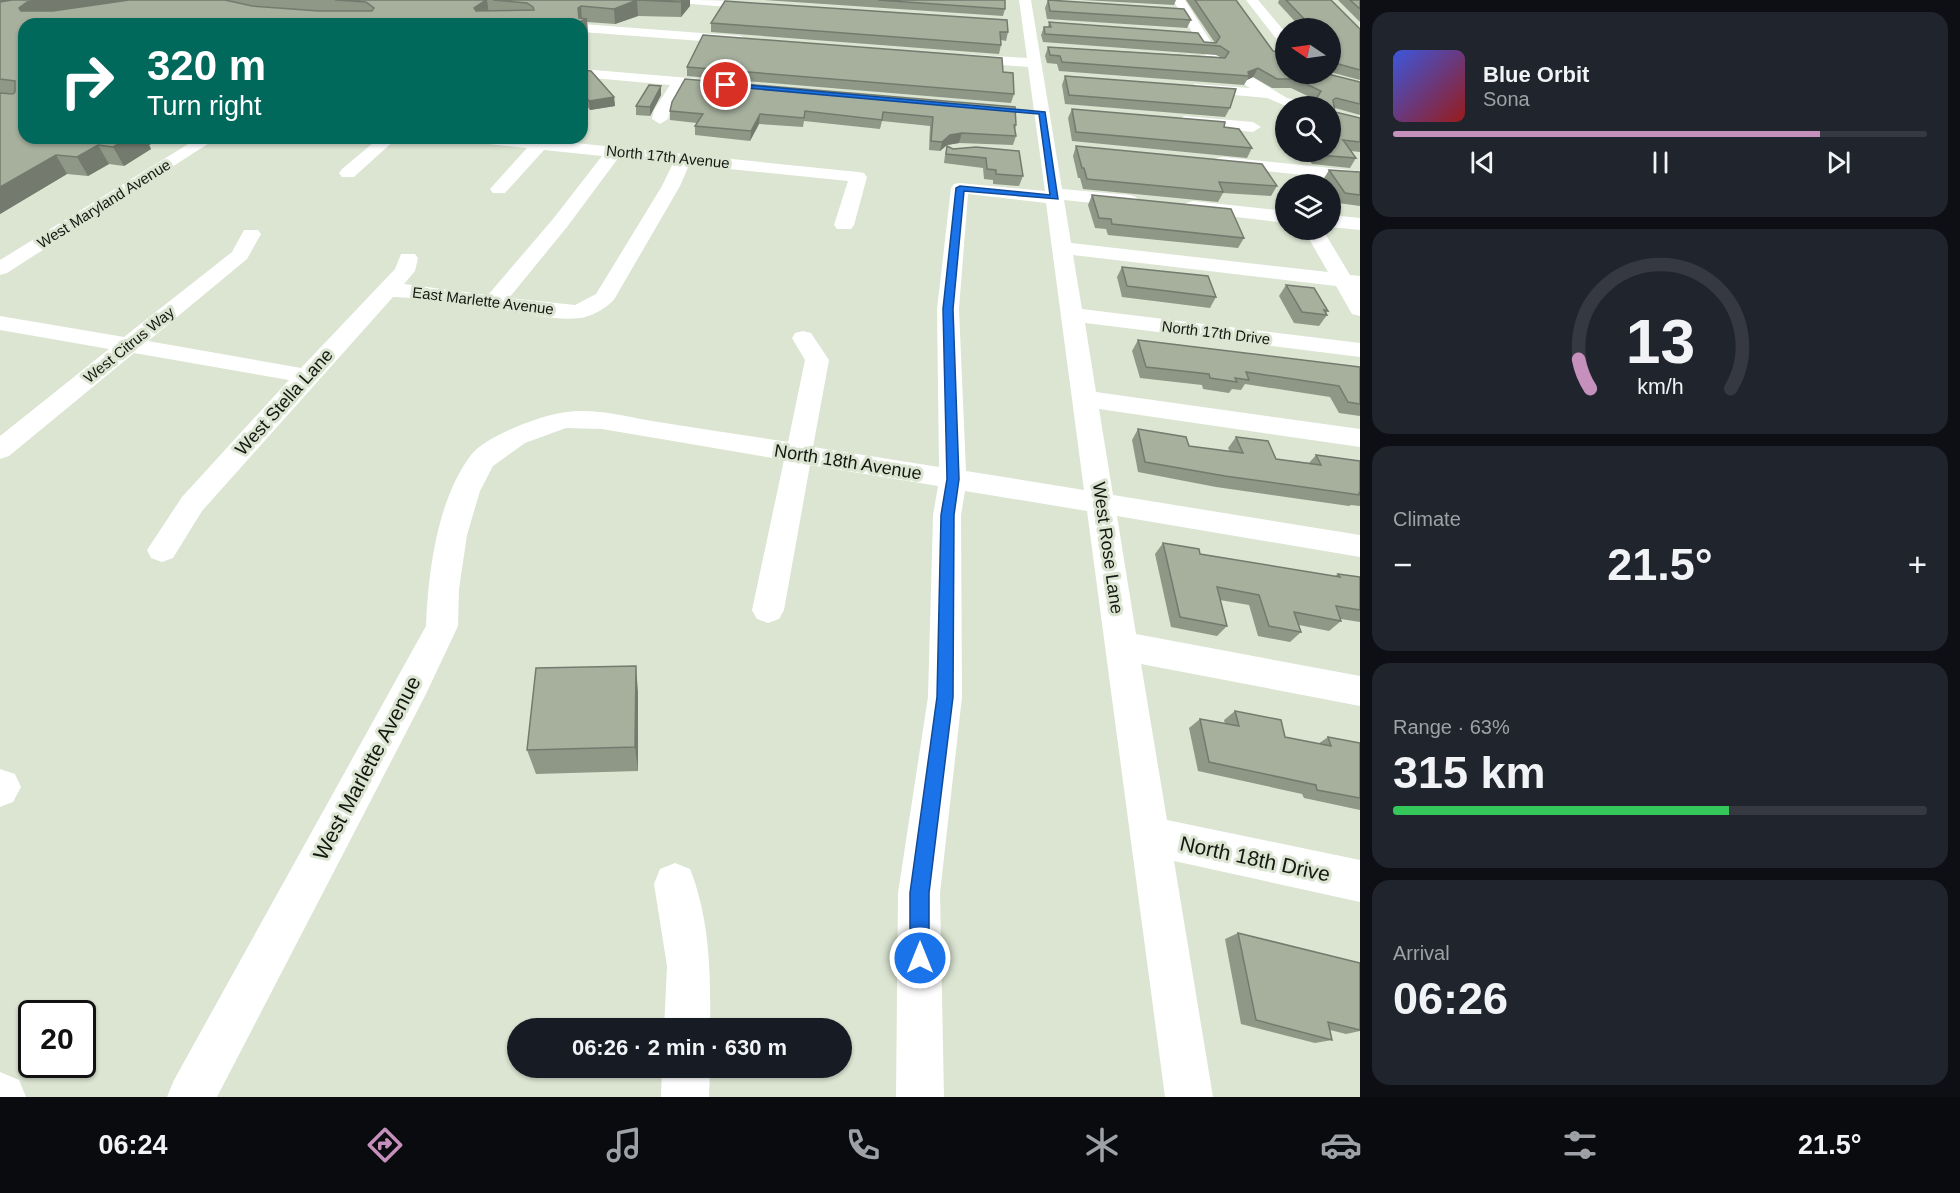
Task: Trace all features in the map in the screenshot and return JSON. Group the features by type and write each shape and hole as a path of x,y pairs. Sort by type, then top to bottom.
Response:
{"street":[{"path":"680,0 779,7"},
{"path":"1252,0 1275,28"},
{"path":"681,40 710,1"},
{"path":"1179,8 1216,61 1266,118 1278,168 1282,174"},
{"path":"588,29 681,40 754,41"},
{"path":"1179,33 1200,35"},
{"path":"953,57 1033,34"},
{"name":"West Rose Lane","path":"1033,34 1046,151 1086,399 1189,1097"},
{"path":"1194,60 1216,61"},
{"path":"588,73 656,74 680,81 740,86"},
{"path":"660,119 662,110 680,81"},
{"path":"1185,87 1266,118"},
{"path":"1166,120 1266,118 1275,115"},
{"name":"West Maryland Avenue","path":"0,269 199,144"},
{"path":"348,173 381,144"},
{"name":"North 17th Avenue","path":"530,144 858,177 844,225"},
{"path":"499,189 539,145"},
{"path":"494,302 560,223 614,152"},
{"name":"East Marlette Avenue","path":"386,290 422,291 544,310 579,312 604,298 671,186 683,159"},
{"path":"1208,161 1360,176"},
{"path":"920,1097 919,893 945,697 947,515 953,479 948,309 960,188 1145,203"},
{"path":"1180,206 1275,216"},
{"path":"1341,222 1360,224"},
{"name":"West Citrus Way","path":"0,450 240,255 251,234"},
{"path":"1321,240 1352,281 1360,309"},
{"path":"1062,248 1352,281"},
{"name":"West Stella Lane","path":"162,550 192,504 307,376 405,272 408,258"},
{"name":"North 17th Drive","path":"1073,315 1360,350"},
{"path":"0,323 307,376"},
{"path":"768,610 817,360 803,338"},
{"path":"1086,399 1360,438"},
{"name":"North 18th Avenue","path":"516,437 566,420 602,421 1360,546"},
{"name":"West Marlette Avenue","path":"191,1097 413,685 442,626 443,590 452,534 466,491 482,460 516,437"},
{"path":"1122,646 1360,691"},
{"name":"North 18th Drive","path":"1150,836 1360,881"},
{"path":"675,884 689,966 687,1018"},
{"path":"685,1097 686,1078"}],"building":[{"path":"44,0 27,2 19,8 21,11 53,11 129,0 225,0 252,6 319,11 372,11 374,8 366,2 335,0 486,0 474,8 476,11 534,10 527,3 493,0 637,0 614,9 581,6 578,8 579,18 18,18 18,144 118,144 113,147 98,145 77,157 56,155 0,187 0,93 13,94 15,81 0,79 0,2"},
{"path":"637,0 683,0 681,2"},
{"path":"878,0 1005,0 1005,9"},
{"path":"1048,0 1184,9 1191,20 1050,11"},
{"path":"1195,0 1236,0 1275,51 1275,78 1258,68 1248,72 1249,76 1062,62 1060,56 1050,55 1048,47 1225,58 1229,52 1220,46 1045,34 1044,27 1051,27 1049,22 1198,33 1204,42 1216,43 1220,37"},
{"path":"1286,0 1331,0 1360,29 1360,70 1341,65 1341,18 1303,18"},
{"path":"1350,0 1360,0 1360,9"},
{"path":"725,1 1007,20 1008,32 1000,32 1001,45 711,23"},
{"path":"703,35 1002,58 1003,72 1013,73 1014,94 687,67"},
{"path":"588,71 591,71 614,97 589,101"},
{"path":"1065,76 1236,89 1230,108 1069,95"},
{"path":"1341,77 1360,82 1360,104 1341,99 1341,96 1318,96 1321,91 1306,84 1341,84"},
{"path":"685,79 1015,107 1016,136 962,133 950,135 942,142 931,141 933,117 883,112 882,120 805,111 804,118 760,114 751,131 695,126 703,114 670,111 672,102"},
{"path":"649,85 661,86 650,107 636,106"},
{"path":"1072,109 1225,122 1224,127 1239,129 1252,148 1076,132"},
{"path":"1341,113 1360,118 1360,142 1343,140 1356,158 1341,157"},
{"path":"947,146 953,149 976,147 1019,151 1023,176 996,174 996,170 987,169 986,158 946,154"},
{"path":"1076,146 1262,164 1275,186 1219,182 1223,192 1087,179 1084,168 1082,168"},
{"path":"1329,170 1360,172 1360,195 1345,193 1341,187 1341,174 1332,174"},
{"path":"1092,195 1231,209 1244,238 1112,224 1111,219 1099,218"},
{"path":"1122,267 1208,276 1216,297 1127,286"},
{"path":"1286,285 1314,288 1328,311 1324,310 1327,315 1302,312"},
{"path":"1138,340 1360,367 1360,404 1348,402 1339,386 1246,372 1249,380 1235,378 1237,382 1210,378 1209,374 1146,367"},
{"path":"1138,429 1186,437 1189,446 1243,453 1236,437 1268,441 1276,459 1321,465 1316,455 1360,461 1360,495 1145,462"},
{"path":"1163,543 1199,549 1200,554 1340,577 1338,574 1360,577 1360,610 1336,606 1341,621 1294,612 1301,632 1269,626 1259,595 1217,587 1227,626 1180,617"},
{"path":"636,666 635,747 527,750 536,668"},
{"path":"1235,711 1281,720 1285,737 1331,746 1328,737 1360,743 1360,798 1317,790 1316,785 1209,762 1200,719 1239,726"},
{"path":"1238,933 1360,963 1360,1030 1328,1022 1332,1040 1256,1020"}],"route":[{"path":"726,85 1042,112 1055,198 960,188 948,309 953,479 947,515 945,697 919,893 920,958"}]}
